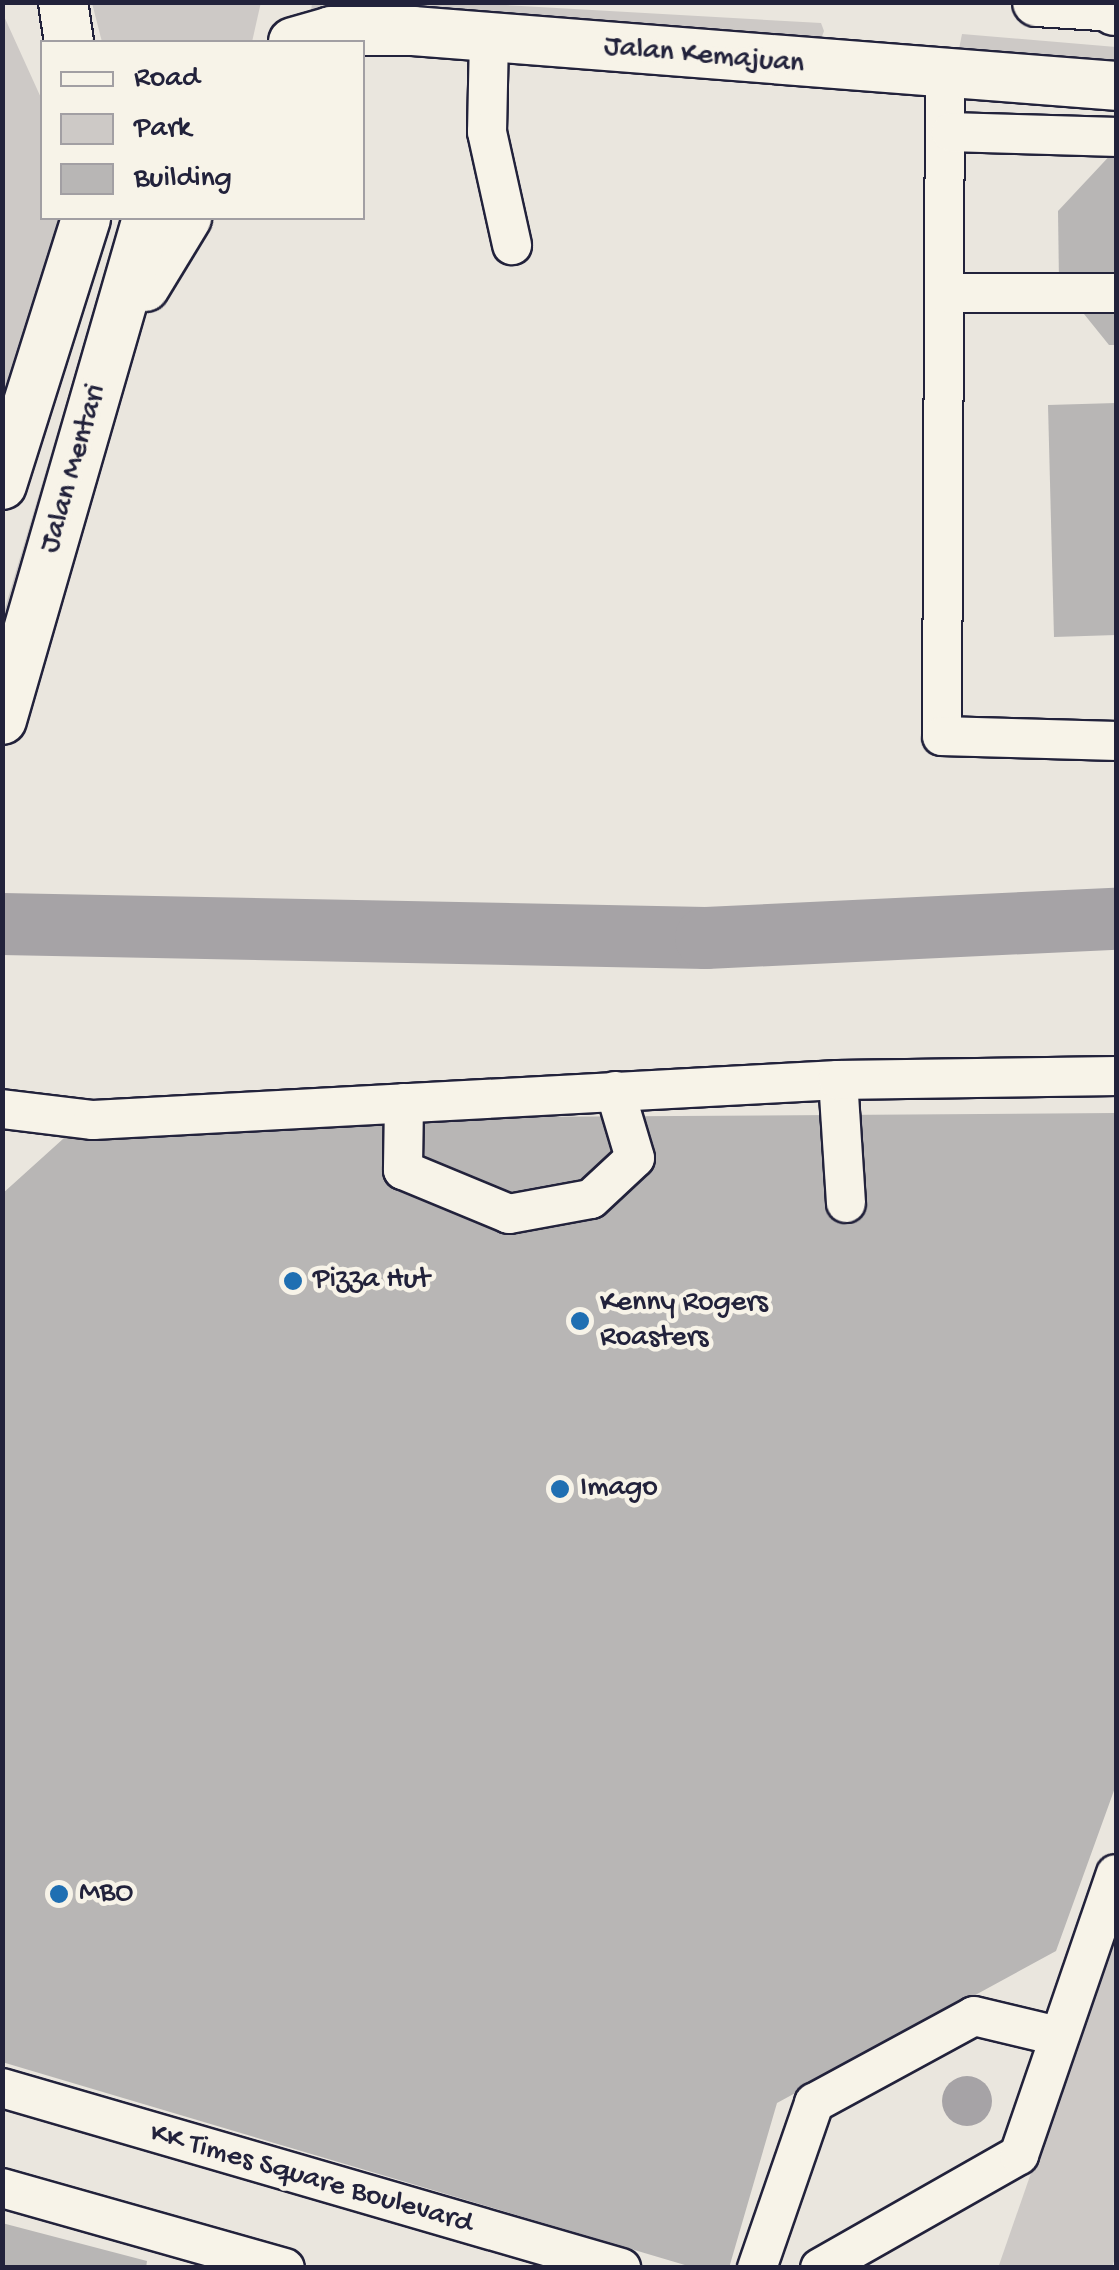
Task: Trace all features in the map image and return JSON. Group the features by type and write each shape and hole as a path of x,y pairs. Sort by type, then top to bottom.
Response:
{"main road":[{"path":"63,2 69,40"},
{"path":"291,40 295,2"},
{"path":"1037,2 1116,7"},
{"name":"Jalan Kemajuan","path":"298,40 331,30 413,31 1116,86"},
{"path":"365,46 413,31"},
{"name":"Jalan Mentari","path":"2,485 85,220"},
{"name":"Jalan Mentari","path":"6,706 146,220"},
{"path":"114,336 186,220"}],"lane":[{"path":"489,36 487,132 512,244"},
{"path":"945,73 952,132 942,736 1116,741"},
{"path":"952,132 1116,137"},
{"path":"947,293 1116,293"},
{"path":"2,1109 93,1120 838,1080 1116,1076"},
{"path":"838,1080 846,1204"},
{"path":"404,1102 403,1170 508,1214 591,1199 634,1158 616,1090"},
{"path":"820,2268 1019,2155 1116,1874"},
{"path":"758,2268 814,2104 974,2016 1057,2036"},
{"name":"KK Times Square Boulevard","path":"2,2088 622,2268"},
{"path":"2,2188 285,2268"}],"green space":[{"path":"261,2 252,40 101,40 92,3"},
{"path":"453,2 821,23 824,31 821,39 311,12 312,3"},
{"path":"3,14 40,96 40,220 61,220 3,404"},
{"path":"962,34 1116,47 1116,66 959,49"},
{"path":"120,220 133,220 3,661 3,615"},
{"path":"1116,1928 1116,2255 1112,2267 998,2268"}],"shaded area":[{"path":"967,2076 984,2084 992,2101 984,2118 967,2126 950,2118 942,2101 950,2084"}],"building":[{"path":"1116,149 1116,345 1109,345 1059,283 1058,211"},
{"path":"1116,403 1116,635 1054,637 1048,405"},
{"name":"Imago","path":"1116,1113 1116,1785 1056,1951 777,2103 729,2268 695,2268 2,2062 2,1194 84,1120"},
{"path":"2,2223 147,2261 146,2268 2,2268"}],"waterway":[{"path":"2,924 706,938 1116,919"}],"place":[{"name":"Pizza Hut","path":"293,1281"},
{"name":"Kenny Rogers Roasters","path":"580,1321"},
{"name":"Imago","path":"560,1489"},
{"name":"MBO","path":"59,1894"}]}
